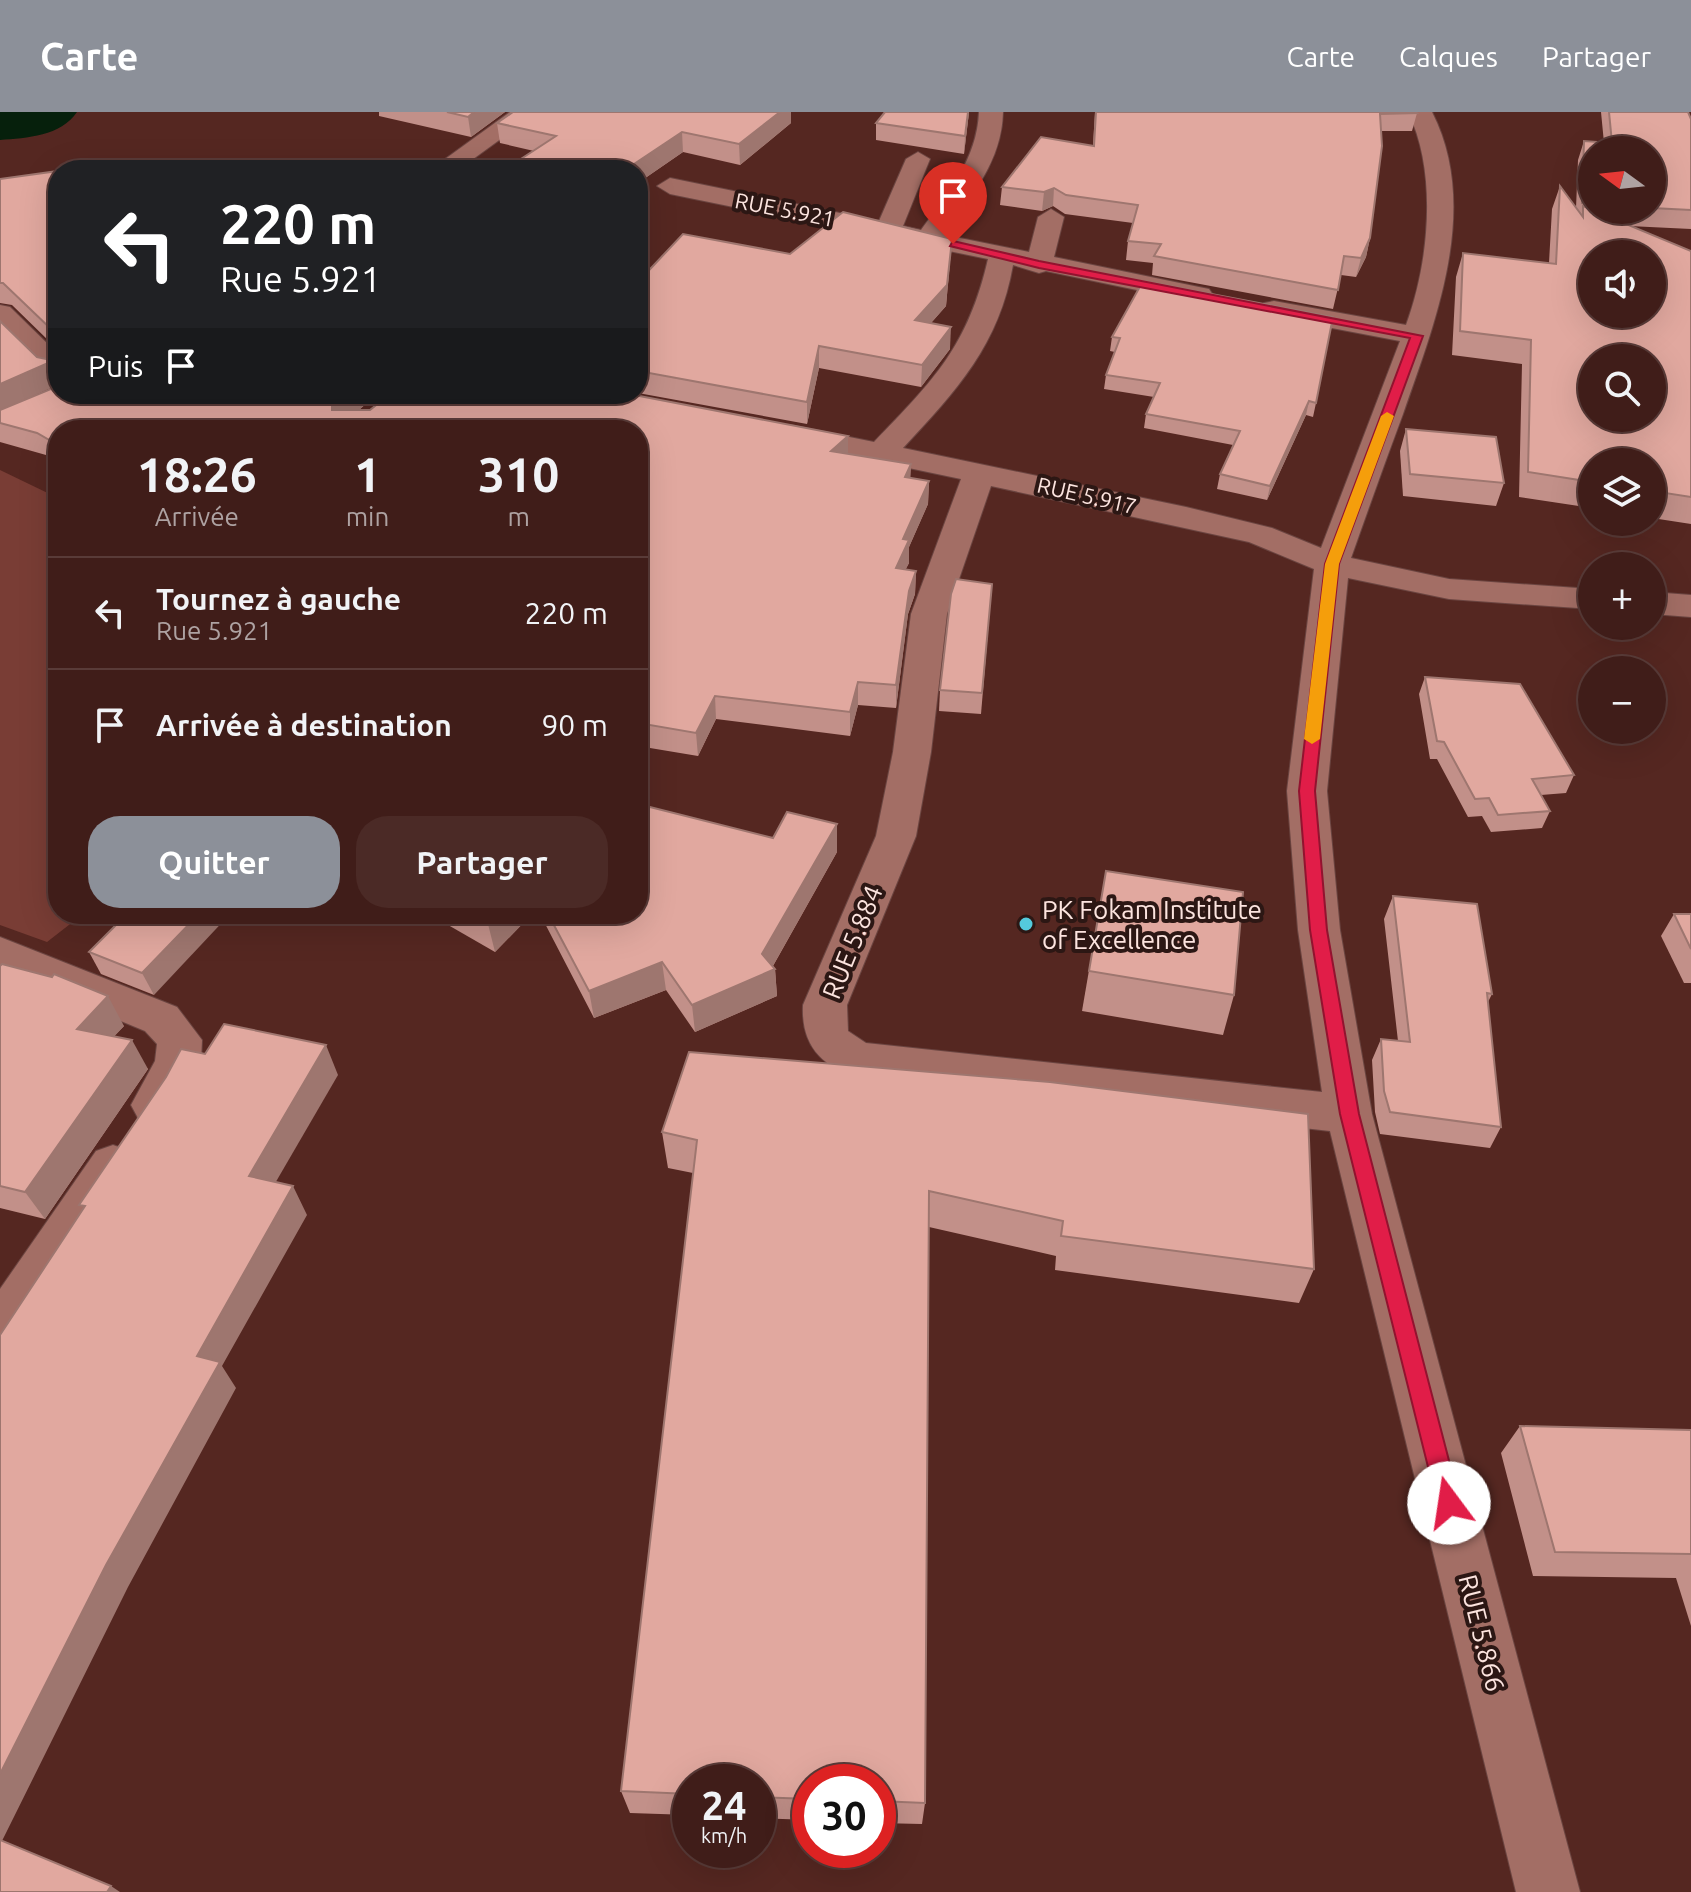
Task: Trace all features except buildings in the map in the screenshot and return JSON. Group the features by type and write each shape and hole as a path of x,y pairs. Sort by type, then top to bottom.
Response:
{"street":[{"path":"456,160 526,112"},
{"path":"929,238 980,160 993,130 991,112"},
{"name":"RUE 5.866","path":"1420,112 1430,132 1438,184 1438,233 1428,303 1332,564 1307,791 1319,930 1349,1114 1548,1892"},
{"path":"889,229 918,159"},
{"name":"RUE 5.921","path":"670,186 889,229 1039,265 1221,299"},
{"path":"1039,265 1051,217"},
{"path":"883,451 942,388 969,349 991,306 1002,255"},
{"path":"1251,304 1417,336"},
{"path":"0,313 48,373"},
{"name":"RUE 5.917","path":"762,428 980,471 1260,535 1332,564 1449,589 1578,598"},
{"name":"RUE 5.884","path":"980,471 929,614 912,752 896,836 825,1005 824,1030 834,1047 858,1060 1349,1114"},
{"path":"1666,604 1691,606"},
{"path":"0,953 161,1019 180,1040 178,1062 163,1092 0,1332"}],"shaded area":[{"path":"0,470 48,493 48,924 70,924 47,942 0,925"}],"waterway":[{"path":"0,123 25,121 49,112"}],"slow traffic":[{"path":"1312,739 1332,564 1387,416"}],"place":[{"name":"PK Fokam Institute of Excellence","path":"1026,924"}],"route":[{"path":"953,244 1039,265 1417,336 1332,564 1307,791 1319,930 1349,1114 1449,1503"}]}
